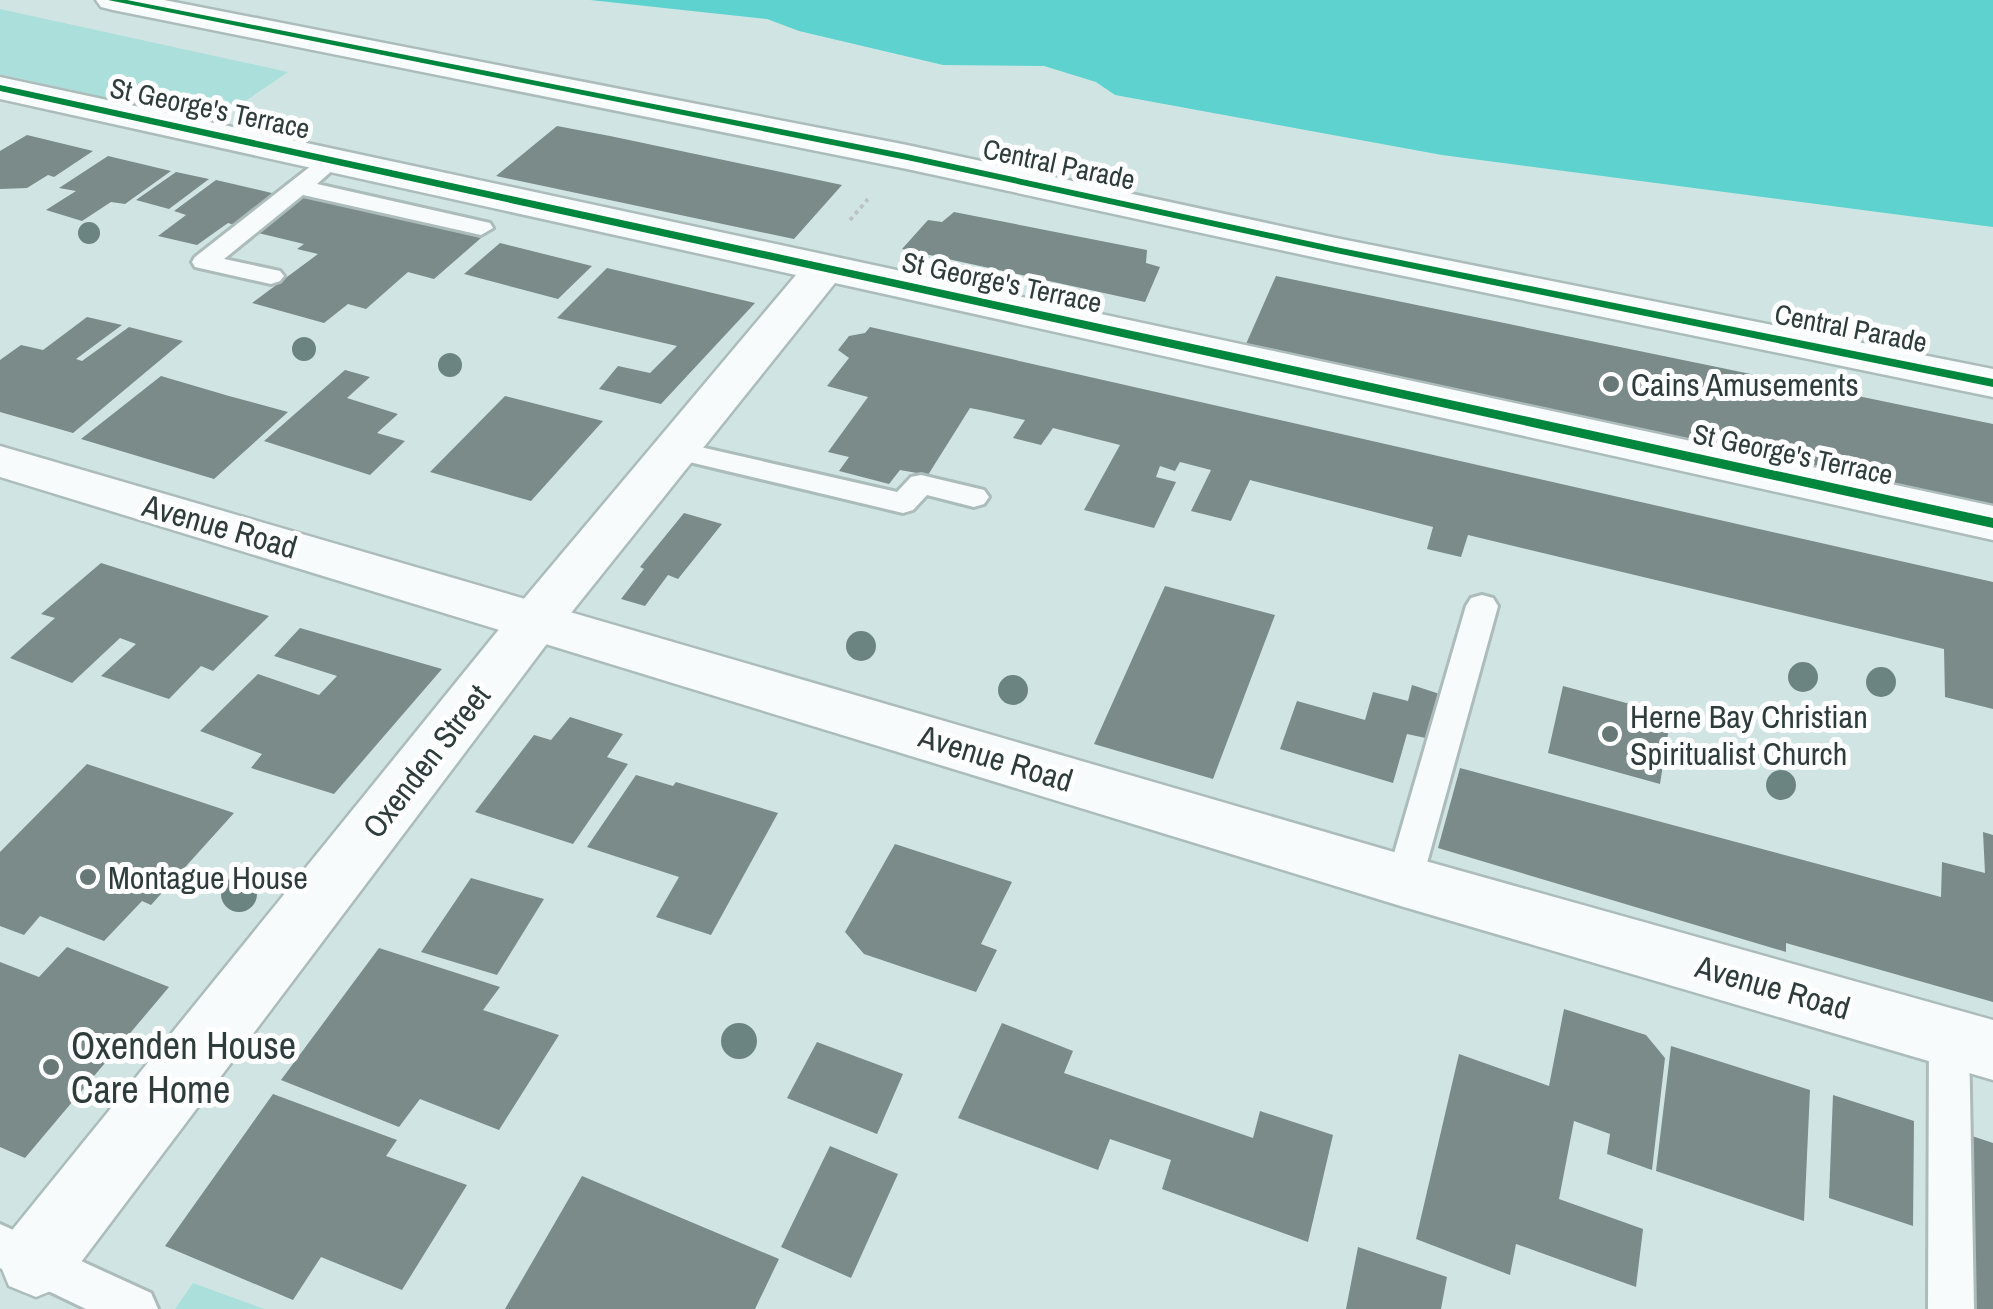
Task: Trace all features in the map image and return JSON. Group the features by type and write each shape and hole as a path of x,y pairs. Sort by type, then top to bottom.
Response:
{"street":[{"name":"Central Parade","path":"112,0 907,157 1336,250 1993,382"},
{"name":"St George's Terrace","path":"0,88 1993,522"},
{"name":"Oxenden Street","path":"18,1252 674,450 816,267"},
{"name":"Avenue Road","path":"0,461 1404,881 1971,1044"}],"lane":[{"path":"271,276 204,262 333,160"},
{"path":"299,187 480,228"},
{"path":"674,450 903,503 921,484 974,497"},
{"path":"1404,881 1482,606"},
{"path":"1951,1309 1971,1044"},
{"path":"18,1252 135,1309"}],"path":[{"path":"816,267 907,157"}],"shaded area":[{"path":"0,9 288,72 215,122 0,74"},
{"path":"193,1283 264,1309 175,1309"}],"water":[{"path":"590,0 1993,0 1993,227 1442,155 1115,95 1096,82 1044,66 943,65 799,31 767,19"}],"building":[{"path":"557,126 842,185 794,239 496,176"},
{"path":"27,135 93,151 54,177 48,175 27,188 0,189 0,151"},
{"path":"108,156 171,171 125,204 111,202 82,221 46,210 76,191 59,188"},
{"path":"176,172 209,179 169,209 136,200"},
{"path":"216,180 276,194 234,225 228,223 197,245 158,236 186,215 174,211"},
{"path":"298,194 481,238 434,279 408,272 366,309 348,304 324,323 252,303 318,254 297,249 304,244 250,231"},
{"path":"954,212 1147,250 1146,263 1160,267 1145,302 902,249 928,220 942,222"},
{"path":"500,243 592,266 558,299 464,274"},
{"path":"607,268 755,303 661,404 599,389 618,366 650,373 677,346 557,318"},
{"name":"Cains Amusements","path":"1276,276 1993,424 1993,511 1246,344"},
{"path":"87,317 122,325 76,359 82,361 129,327 183,341 73,433 0,412 0,360 21,345 43,350"},
{"path":"870,327 1993,582 1993,709 1945,697 1944,649 1468,535 1461,557 1427,549 1433,527 1250,480 1231,521 1191,511 1211,470 1180,462 1175,471 1160,466 1156,477 1176,482 1154,528 1084,510 1120,445 1053,428 1041,445 1013,438 1025,420 990,412 970,408 928,475 900,470 889,484 839,471 849,457 828,452 868,397 827,386 849,358 838,350 849,336 865,333"},
{"path":"345,370 370,377 347,398 398,414 377,433 405,441 370,475 264,441"},
{"path":"161,376 288,412 214,479 81,439"},
{"path":"505,396 603,421 531,501 430,472"},
{"path":"684,513 722,524 678,579 668,575 645,606 621,599 644,569 640,567"},
{"path":"101,563 269,616 213,671 201,666 169,699 101,676 136,644 120,638 72,683 10,658 55,618 41,614"},
{"path":"1165,586 1275,615 1213,779 1094,744"},
{"path":"300,628 442,669 334,794 251,768 262,754 200,731 258,674 319,695 337,676 274,656"},
{"path":"1412,685 1446,696 1435,740 1407,734 1393,783 1280,749 1297,701 1365,720 1373,692 1408,701"},
{"name":"Herne Bay Christian Spiritualist Church","path":"1563,686 1671,715 1660,784 1548,753"},
{"path":"570,717 623,734 607,757 628,764 573,844 475,812 534,735 551,740"},
{"name":"Montague House","path":"87,764 234,813 151,905 142,901 104,941 40,916 24,935 0,926 0,852"},
{"path":"1460,768 1941,897 1942,862 1985,873 1983,832 1993,835 1993,1002 1786,943 1786,952 1438,848"},
{"path":"636,775 673,786 676,782 778,813 711,935 656,917 679,877 587,847"},
{"path":"895,844 1012,882 981,944 997,950 976,992 864,954 845,932"},
{"path":"471,878 544,899 497,975 421,952"},
{"name":"Oxenden House Care Home","path":"67,947 169,987 25,1158 0,1147 0,962 39,977"},
{"path":"379,948 500,987 483,1010 559,1035 499,1130 420,1099 399,1127 281,1080"},
{"path":"1564,1009 1646,1035 1665,1058 1652,1170 1607,1154 1610,1134 1574,1121 1559,1199 1643,1229 1636,1287 1516,1244 1510,1275 1416,1239 1459,1054 1549,1086"},
{"path":"1002,1023 1073,1051 1064,1073 1253,1138 1260,1111 1333,1135 1308,1242 1162,1189 1171,1160 1110,1139 1098,1170 958,1118"},
{"path":"817,1042 903,1074 877,1134 787,1098"},
{"path":"1671,1046 1810,1090 1804,1221 1656,1171"},
{"path":"273,1094 397,1140 386,1156 467,1185 402,1290 321,1257 293,1300 165,1246"},
{"path":"1833,1095 1914,1121 1913,1226 1829,1198"},
{"path":"1966,1134 1993,1143 1993,1309 1971,1309"},
{"path":"830,1146 898,1174 851,1278 781,1247"},
{"path":"582,1176 779,1259 755,1309 505,1309"},
{"path":"1358,1247 1447,1277 1441,1309 1346,1309"}],"cycle path":[{"path":"113,0 907,157 1336,250 1993,383"},
{"path":"0,88 1993,523"}],"place":[{"name":"Cains Amusements","path":"1611,384"},
{"name":"Herne Bay Christian Spiritualist Church","path":"1610,734"},
{"name":"Montague House","path":"88,877"},
{"name":"Oxenden House Care Home","path":"51,1067"}]}
